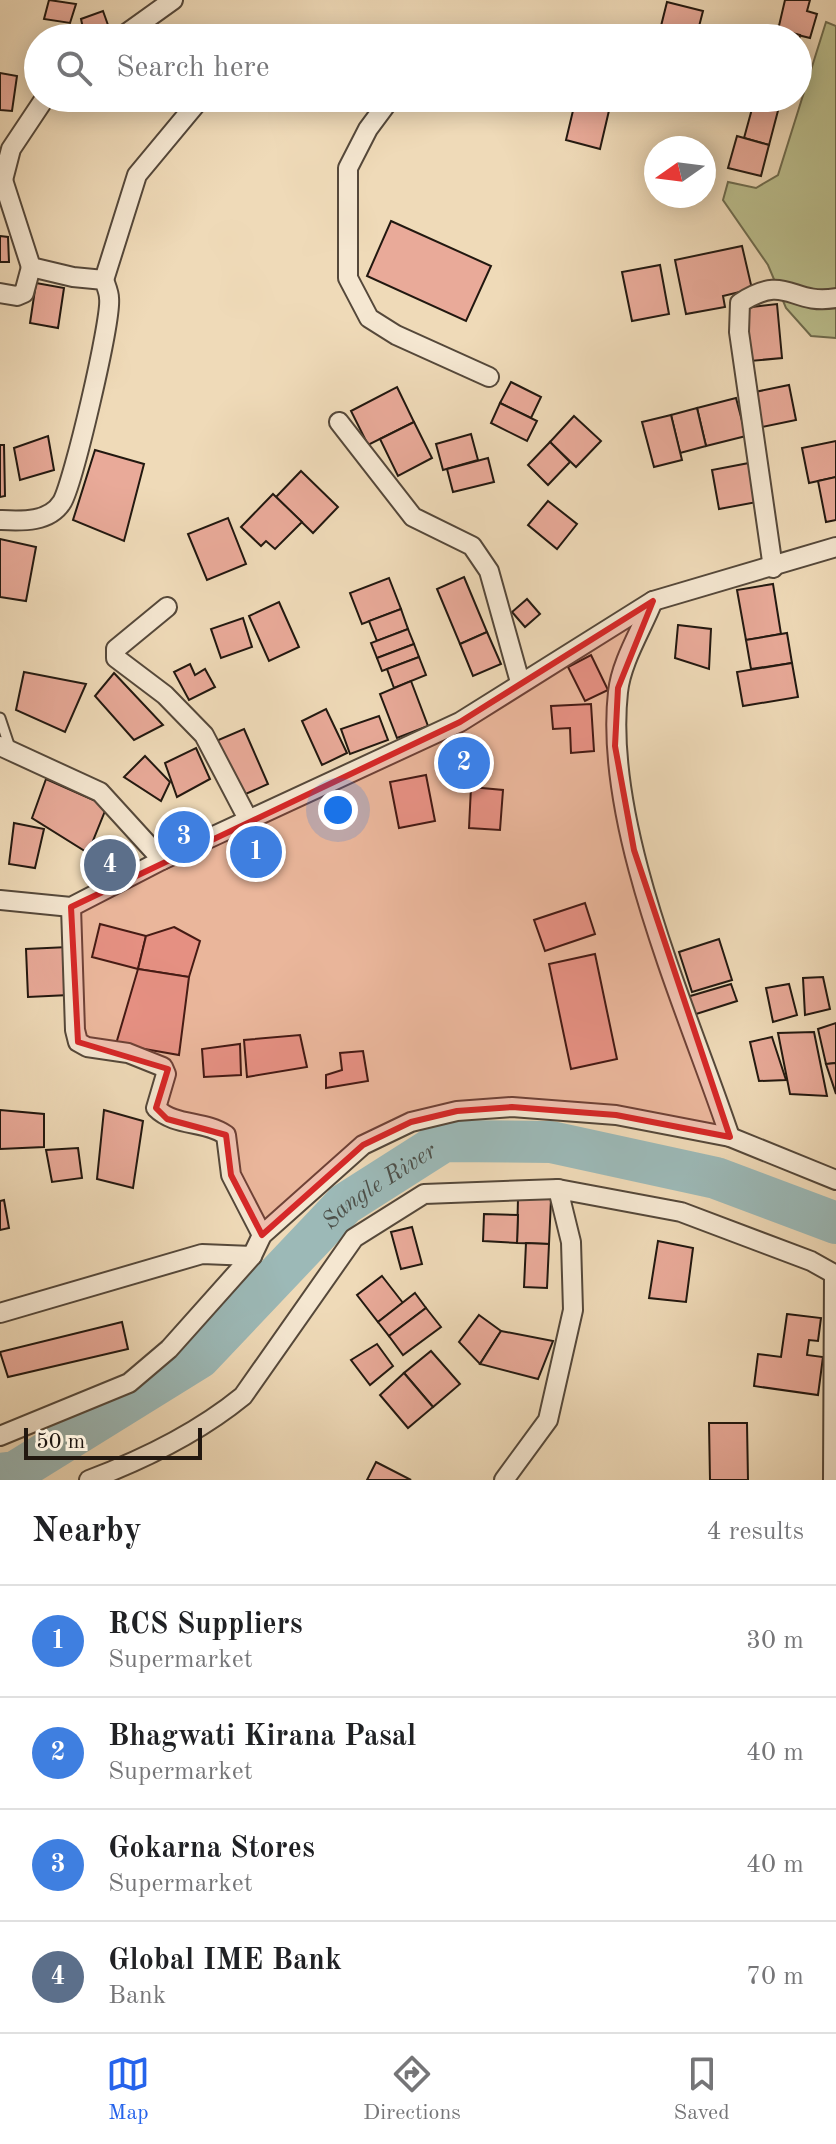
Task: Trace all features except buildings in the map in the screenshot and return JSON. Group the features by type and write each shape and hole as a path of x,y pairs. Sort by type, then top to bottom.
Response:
{"street":[{"path":"140,24 173,0"},
{"path":"0,293 17,296 24,293 31,267 2,180 11,149 36,112"},
{"path":"0,520 24,522 48,516 62,502 91,400 110,299 104,280 137,175 189,112"},
{"path":"381,112 348,168 348,278 369,318 396,335 489,377"},
{"path":"31,267 73,277 104,280"},
{"path":"773,568 739,332 740,303 758,291 777,287 799,297 836,298"},
{"path":"339,422 413,517 472,546 489,571 520,682"},
{"path":"0,900 71,907 162,860 460,722 653,601 836,547"},
{"path":"653,601 618,688 615,746 634,850 730,1137"},
{"path":"167,607 116,649 116,658 165,695 204,735 249,821"},
{"path":"6,748 100,792 162,860"},
{"path":"71,907 78,1042 87,1047 128,1053 163,1067 166,1074 156,1108 167,1119 215,1127 226,1135 231,1175 262,1235"},
{"path":"0,1436 129,1383 169,1349 252,1256 262,1235 363,1145 411,1122 457,1111 512,1107 616,1115 730,1137 836,1180"},
{"path":"504,1480 548,1420 573,1310 571,1242 558,1189"},
{"path":"89,1480 129,1465 223,1412 243,1396 354,1238 424,1194 558,1189 681,1212 811,1261 835,1274 834,1479"},
{"path":"0,1313 202,1254 252,1256"}],"lane":[{"path":"0,718 6,748"}],"highlighted area":[{"path":"653,601 618,688 615,746 634,850 730,1137 616,1115 512,1107 457,1111 411,1122 363,1145 262,1235 231,1175 226,1135 167,1119 156,1108 168,1069 78,1042 71,907 460,722"}],"green space":[{"path":"826,22 836,26 836,338 811,336 786,308 768,265 723,200 728,182 756,188 778,175 798,112 812,112 812,67"}],"waterway":[{"name":"Sangle River","path":"0,1474 15,1472 199,1358 345,1204 444,1141 551,1142 716,1178 836,1223"}],"place":[{"name":"Bhagwati Kirana Pasal","path":"464,763"},
{"name":"Gokarna Stores","path":"184,837"},
{"name":"RCS Suppliers","path":"256,852"},
{"name":"Global IME Bank","path":"110,865"}]}
